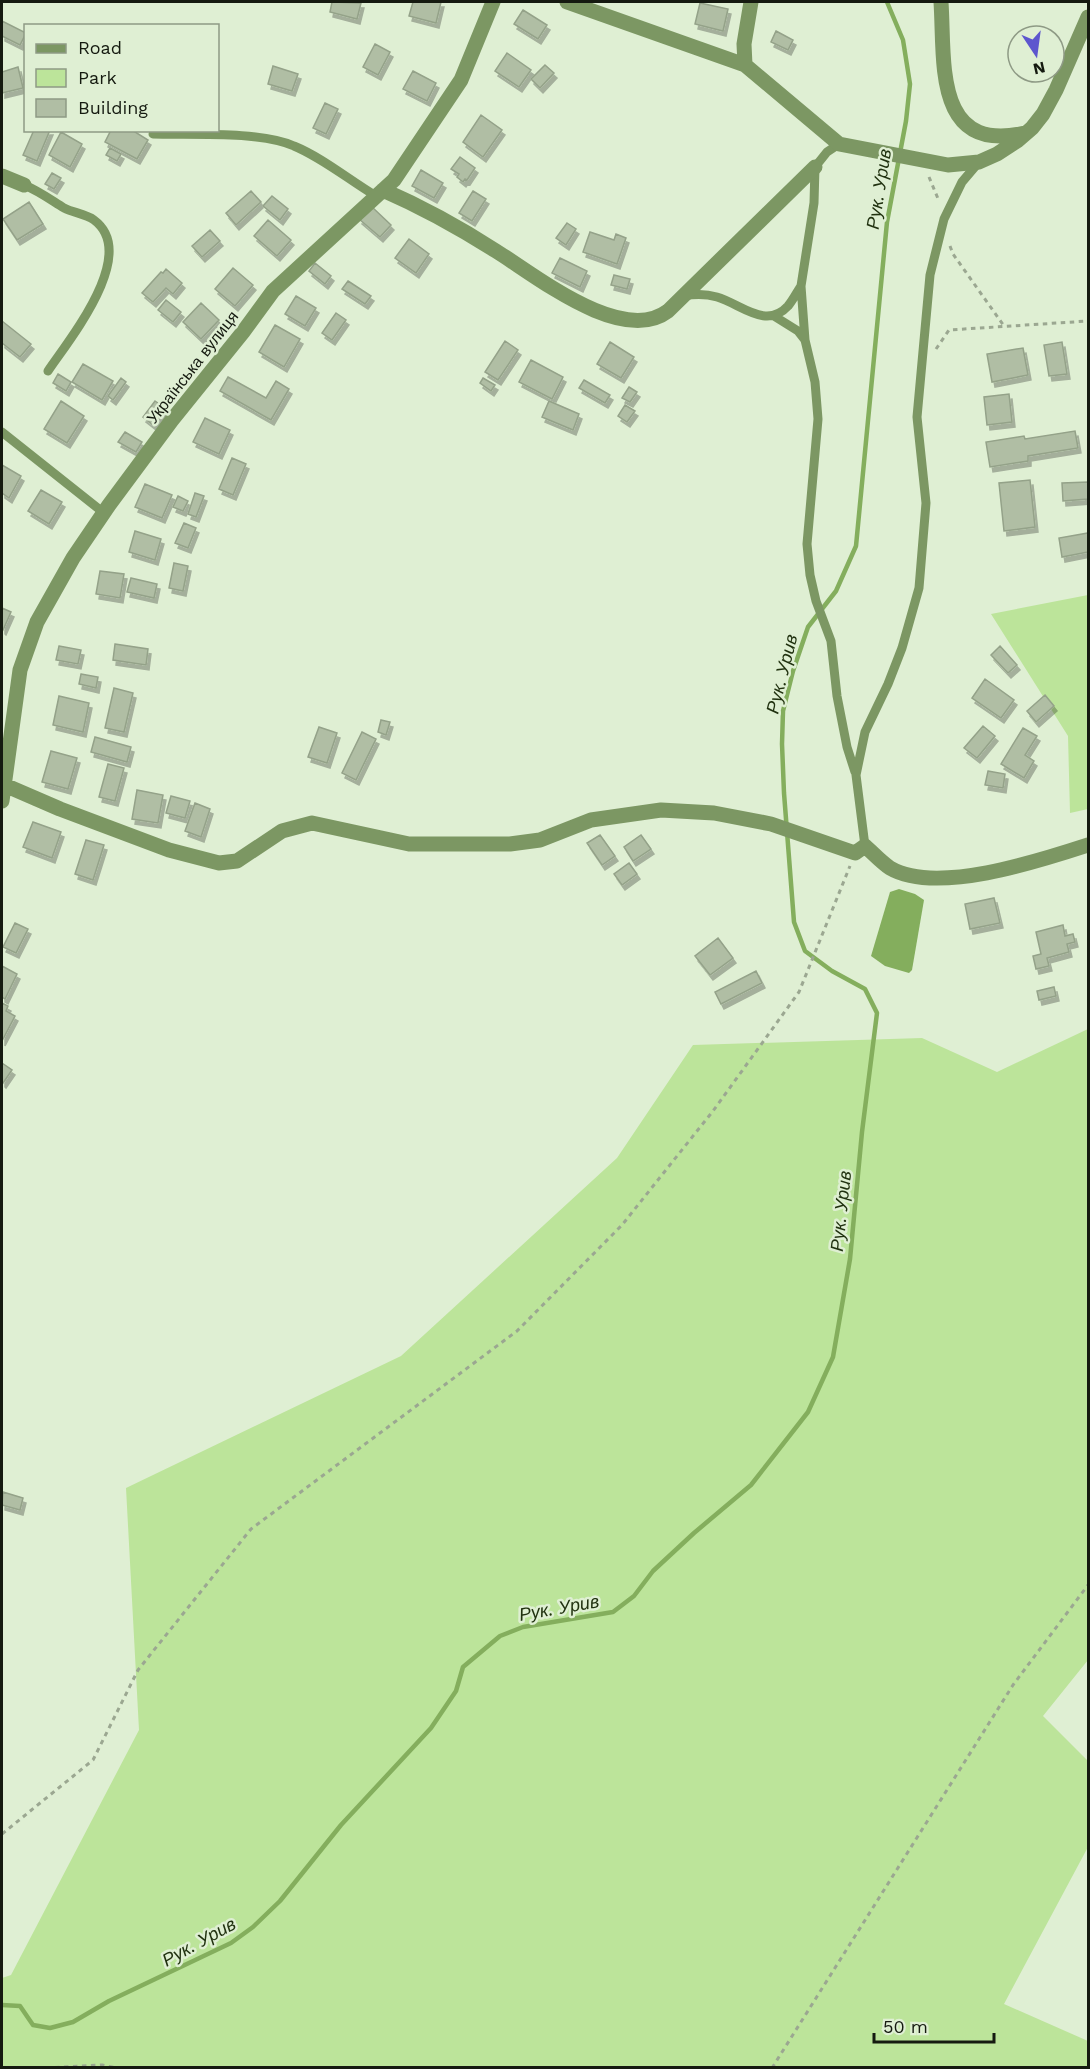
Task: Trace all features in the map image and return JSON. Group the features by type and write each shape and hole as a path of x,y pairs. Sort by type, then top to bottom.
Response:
{"street":[{"name":"Українська вулиця","path":"2,801 20,670 37,622 73,558 172,420 273,291 394,180 461,80 493,2"},
{"path":"567,2 745,65 839,144 948,165 979,162 997,154 1028,132 1043,114 1089,17"},
{"path":"745,65 744,44 751,2"},
{"path":"941,2 944,69 950,96 960,117 967,126 983,135 1002,137 1028,132"},
{"path":"380,193 440,217 567,298 593,310 626,319 649,321 659,318 684,297 815,167"},
{"path":"2,176 24,185"},
{"path":"3,784 60,809 169,850 219,863 237,861 282,831 312,823 410,844 510,844 540,840 591,820 661,810 714,813 771,824 860,850 890,868 921,877 960,878 1048,858 1089,845"}],"lane":[{"path":"153,134 260,138 292,145 380,193"},
{"path":"839,144 827,152 815,167 814,203 801,286 805,340 815,382 818,419 807,544 810,575 816,601 831,641 837,696 847,747 856,775 860,850"},
{"path":"856,775 865,732 902,648 919,588 926,502 916,417 930,275 944,219 962,182 979,162"},
{"path":"24,185 44,193 66,208 95,221 103,231 108,244 105,278 96,300 48,371"},
{"path":"774,316 788,306 801,286"},
{"path":"684,297 696,294 716,297 755,315 774,316 798,331 805,340"},
{"path":"2,432 104,513"}],"path":[{"path":"916,159 931,180 938,195 944,219"},
{"path":"950,244 953,254 1004,326"},
{"path":"920,373 949,330 1089,321"},
{"path":"2,1834 93,1760 138,1670 251,1529 517,1331 622,1225 713,1111 799,992 860,850"},
{"path":"772,2067 1014,1685 1089,1585"},
{"path":"46,2067 102,2065 117,2067"}],"green space":[{"path":"1088,595 1088,809 1070,813 1068,736 991,614"},
{"path":"1088,1029 1088,1660 1043,1716 1088,1761 1088,1847 1004,2004 1088,2041 1088,2067 2,2067 2,1978 11,1975 139,1730 126,1488 401,1356 617,1158 693,1045 922,1038 997,1072"}],"shaded area":[{"path":"899,889 915,894 924,900 912,970 909,973 885,966 871,956 890,892"}],"building":[{"path":"332,2 361,3 357,19 330,12"},
{"path":"413,2 441,2 436,23 409,16"},
{"path":"700,3 728,9 723,31 695,24"},
{"path":"523,10 547,25 538,39 514,24"},
{"path":"2,21 24,32 20,45 2,36"},
{"path":"776,31 793,40 788,50 771,42"},
{"path":"375,44 390,52 378,75 363,67"},
{"path":"507,53 531,70 519,87 495,71"},
{"path":"545,65 554,73 540,88 531,79"},
{"path":"273,66 298,74 292,91 268,84"},
{"path":"18,67 23,88 2,93 2,72"},
{"path":"413,71 436,83 427,101 403,89"},
{"path":"325,103 338,109 326,134 313,128"},
{"path":"481,115 502,130 483,157 463,142"},
{"path":"33,132 49,132 37,161 23,155"},
{"path":"61,132 82,144 70,167 49,155"},
{"path":"110,132 135,132 148,140 137,159 105,142"},
{"path":"110,148 121,154 117,161 106,155"},
{"path":"460,157 475,168 463,182 457,177 459,174 451,169"},
{"path":"421,170 443,183 434,198 412,186"},
{"path":"52,173 61,178 54,189 45,184"},
{"path":"251,191 261,202 236,225 226,213"},
{"path":"473,191 486,199 472,221 459,213"},
{"path":"272,196 288,209 280,220 263,206"},
{"path":"29,202 43,224 17,240 3,219"},
{"path":"371,206 391,225 380,237 359,219"},
{"path":"268,220 291,240 277,256 254,236"},
{"path":"567,223 576,229 566,245 556,238"},
{"path":"210,230 220,241 202,257 192,246"},
{"path":"590,232 614,240 616,234 626,238 617,264 583,252"},
{"path":"409,239 429,254 416,273 395,258"},
{"path":"560,258 587,271 580,287 552,273"},
{"path":"315,263 331,276 325,284 309,271"},
{"path":"233,268 253,285 235,306 215,289"},
{"path":"166,269 182,283 173,294 166,288 153,302 142,293"},
{"path":"614,275 630,279 627,289 611,285"},
{"path":"348,281 371,296 365,304 342,289"},
{"path":"296,296 316,308 305,326 285,314"},
{"path":"166,300 181,312 173,322 158,310"},
{"path":"201,303 219,320 201,339 183,322"},
{"path":"336,313 346,320 332,340 322,333"},
{"path":"2,321 31,344 20,357 2,343"},
{"path":"275,325 300,339 284,367 259,352"},
{"path":"505,341 518,350 498,380 485,372"},
{"path":"610,342 634,357 621,378 597,364"},
{"path":"1062,342 1067,374 1049,376 1044,345"},
{"path":"1023,348 1028,375 992,382 987,354"},
{"path":"531,360 563,377 552,399 519,382"},
{"path":"83,364 113,381 102,400 72,382"},
{"path":"58,374 71,382 66,391 53,383"},
{"path":"228,377 266,398 276,381 289,389 271,420 220,391"},
{"path":"121,378 126,382 113,400 108,396"},
{"path":"483,378 495,385 491,391 480,383"},
{"path":"584,380 610,395 605,403 579,388"},
{"path":"629,387 637,392 630,402 622,398"},
{"path":"1009,394 1012,422 987,425 984,397"},
{"path":"61,401 84,416 67,443 44,429"},
{"path":"155,401 165,408 153,425 143,417"},
{"path":"549,401 579,414 573,430 542,417"},
{"path":"625,405 635,411 627,422 618,416"},
{"path":"205,418 230,430 219,454 193,442"},
{"path":"1075,431 1078,448 1028,456 1028,461 990,467 986,442 1024,436 1025,439"},
{"path":"125,432 142,442 136,452 118,442"},
{"path":"232,458 246,464 233,495 219,489"},
{"path":"2,465 21,476 9,498 2,493"},
{"path":"1030,480 1035,527 1004,531 999,483"},
{"path":"1088,482 1088,499 1063,501 1062,483"},
{"path":"145,484 172,495 162,518 135,507"},
{"path":"41,490 62,502 49,524 28,511"},
{"path":"195,493 204,496 196,517 188,514"},
{"path":"178,496 188,501 183,511 173,507"},
{"path":"184,523 196,528 188,548 175,543"},
{"path":"135,531 161,539 155,560 129,552"},
{"path":"1088,533 1088,552 1062,557 1059,538"},
{"path":"174,563 188,566 183,591 169,588"},
{"path":"100,571 124,574 120,598 96,594"},
{"path":"131,578 157,584 154,598 127,592"},
{"path":"2,608 11,612 3,630 2,629"},
{"path":"115,644 148,649 146,665 113,660"},
{"path":"59,646 81,650 78,664 56,660"},
{"path":"1000,646 1017,665 1008,673 991,655"},
{"path":"81,674 98,677 96,688 79,684"},
{"path":"985,679 1014,700 1001,718 972,698"},
{"path":"114,688 133,693 124,732 105,728"},
{"path":"1045,695 1054,706 1036,722 1027,711"},
{"path":"59,696 89,703 83,732 53,725"},
{"path":"381,720 390,722 386,735 378,732"},
{"path":"983,726 995,736 977,758 964,748"},
{"path":"319,727 337,733 327,763 308,757"},
{"path":"1023,728 1037,736 1025,755 1034,761 1024,778 1001,764"},
{"path":"362,732 376,739 356,780 342,773"},
{"path":"95,737 131,747 127,762 91,752"},
{"path":"51,751 77,758 68,789 42,782"},
{"path":"108,764 124,768 115,801 99,797"},
{"path":"988,771 1005,774 1003,788 985,785"},
{"path":"137,790 163,795 158,823 132,819"},
{"path":"171,796 190,801 185,818 166,813"},
{"path":"195,803 210,809 201,837 185,831"},
{"path":"33,822 61,832 52,858 23,847"},
{"path":"600,835 615,856 602,865 587,843"},
{"path":"641,835 651,849 633,861 624,847"},
{"path":"86,840 104,845 93,880 75,874"},
{"path":"629,863 637,874 622,885 614,874"},
{"path":"994,898 1000,923 970,929 965,904"},
{"path":"15,923 28,929 16,953 3,947"},
{"path":"1063,925 1065,936 1073,934 1075,942 1067,944 1069,952 1047,958 1049,966 1036,969 1033,956 1041,954 1036,932"},
{"path":"718,938 733,958 710,975 695,956"},
{"path":"2,966 17,974 5,999 2,997"},
{"path":"756,971 762,983 721,1004 715,992"},
{"path":"1054,987 1056,996 1039,1000 1037,991"},
{"path":"2,1003 8,1006 6,1011 15,1016 2,1041"},
{"path":"2,1063 12,1070 3,1083 2,1082"},
{"path":"3,1492 23,1498 20,1510 2,1505"}],"waterway":[{"name":"Рук. Урив","path":"2,2005 20,2006 33,2025 50,2028 73,2022 109,2001 231,1943 253,1927 280,1901 341,1825 431,1728 456,1691 463,1667 500,1636 523,1627 613,1612 634,1596 653,1571 751,1485 808,1412 833,1357 850,1259 862,1132 877,1013 865,989 832,971 805,951 794,922 784,793 783,711 793,671 808,627 836,591 856,546 887,222 906,121 910,84 903,40 887,2"}]}
